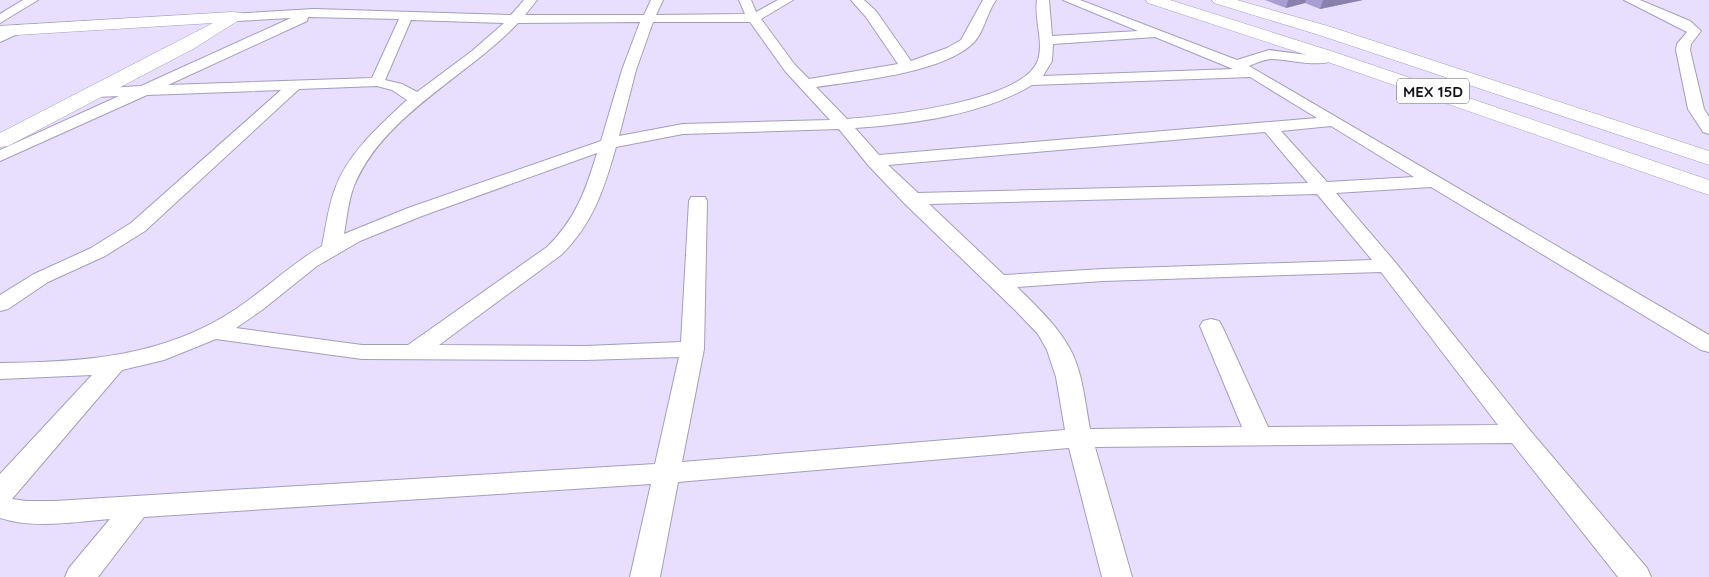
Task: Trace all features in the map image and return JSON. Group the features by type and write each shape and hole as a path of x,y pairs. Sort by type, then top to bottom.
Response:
{"main road":[{"name":"MEX 15D","path":"1154,0 1331,56 1709,188"},
{"name":"MEX 15D","path":"1220,0 1325,31 1709,158"},
{"path":"8,30 236,17"},
{"path":"0,140 236,17"}],"street":[{"path":"0,19 32,0"},
{"path":"0,156 343,0"},
{"path":"331,248 345,187 361,160 393,122 417,99 487,46 516,19 532,0"},
{"path":"412,353 519,278 569,238 580,223 597,185 648,19 657,0"},
{"path":"236,17 314,13 516,19 648,19 749,9 787,0"},
{"path":"857,0 871,14 908,66"},
{"path":"807,84 908,66 945,54 965,44 978,26 982,10 990,0"},
{"path":"1029,81 1040,70 1046,58 1047,40 1041,10 1043,0"},
{"path":"1069,0 1245,69 1709,345"},
{"path":"1630,0 1684,24 1694,31 1684,44 1683,50 1696,109 1701,120 1709,129"},
{"path":"236,17 255,4"},
{"path":"749,9 790,68 807,84 874,161 1046,330 1059,350 1068,377 1080,438 1117,577"},
{"path":"377,82 407,15"},
{"path":"0,38 8,30"},
{"path":"1047,40 1159,34"},
{"path":"0,371 65,370 113,366 147,359 214,332 244,313 331,248 418,212 608,145 639,136 700,128 844,125 928,116 974,104 1029,81 1245,69 1269,54 1308,59 1331,56"},
{"path":"95,92 293,87 377,82 397,87 417,99"},
{"path":"0,304 41,278 98,252 138,227 293,87"},
{"path":"874,161 1335,121"},
{"path":"1270,128 1388,266 1519,434 1636,577"},
{"path":"911,199 1323,188 1436,182"},
{"path":"645,577 692,349 698,202"},
{"path":"998,282 1102,275 1388,266"},
{"path":"1210,326 1259,436"},
{"path":"214,332 362,352 586,353 692,349"},
{"path":"0,495 4,487 113,366"},
{"path":"0,505 2,508 15,511 55,512 666,473 1080,438 1519,434"},
{"path":"80,577 137,506"}]}
